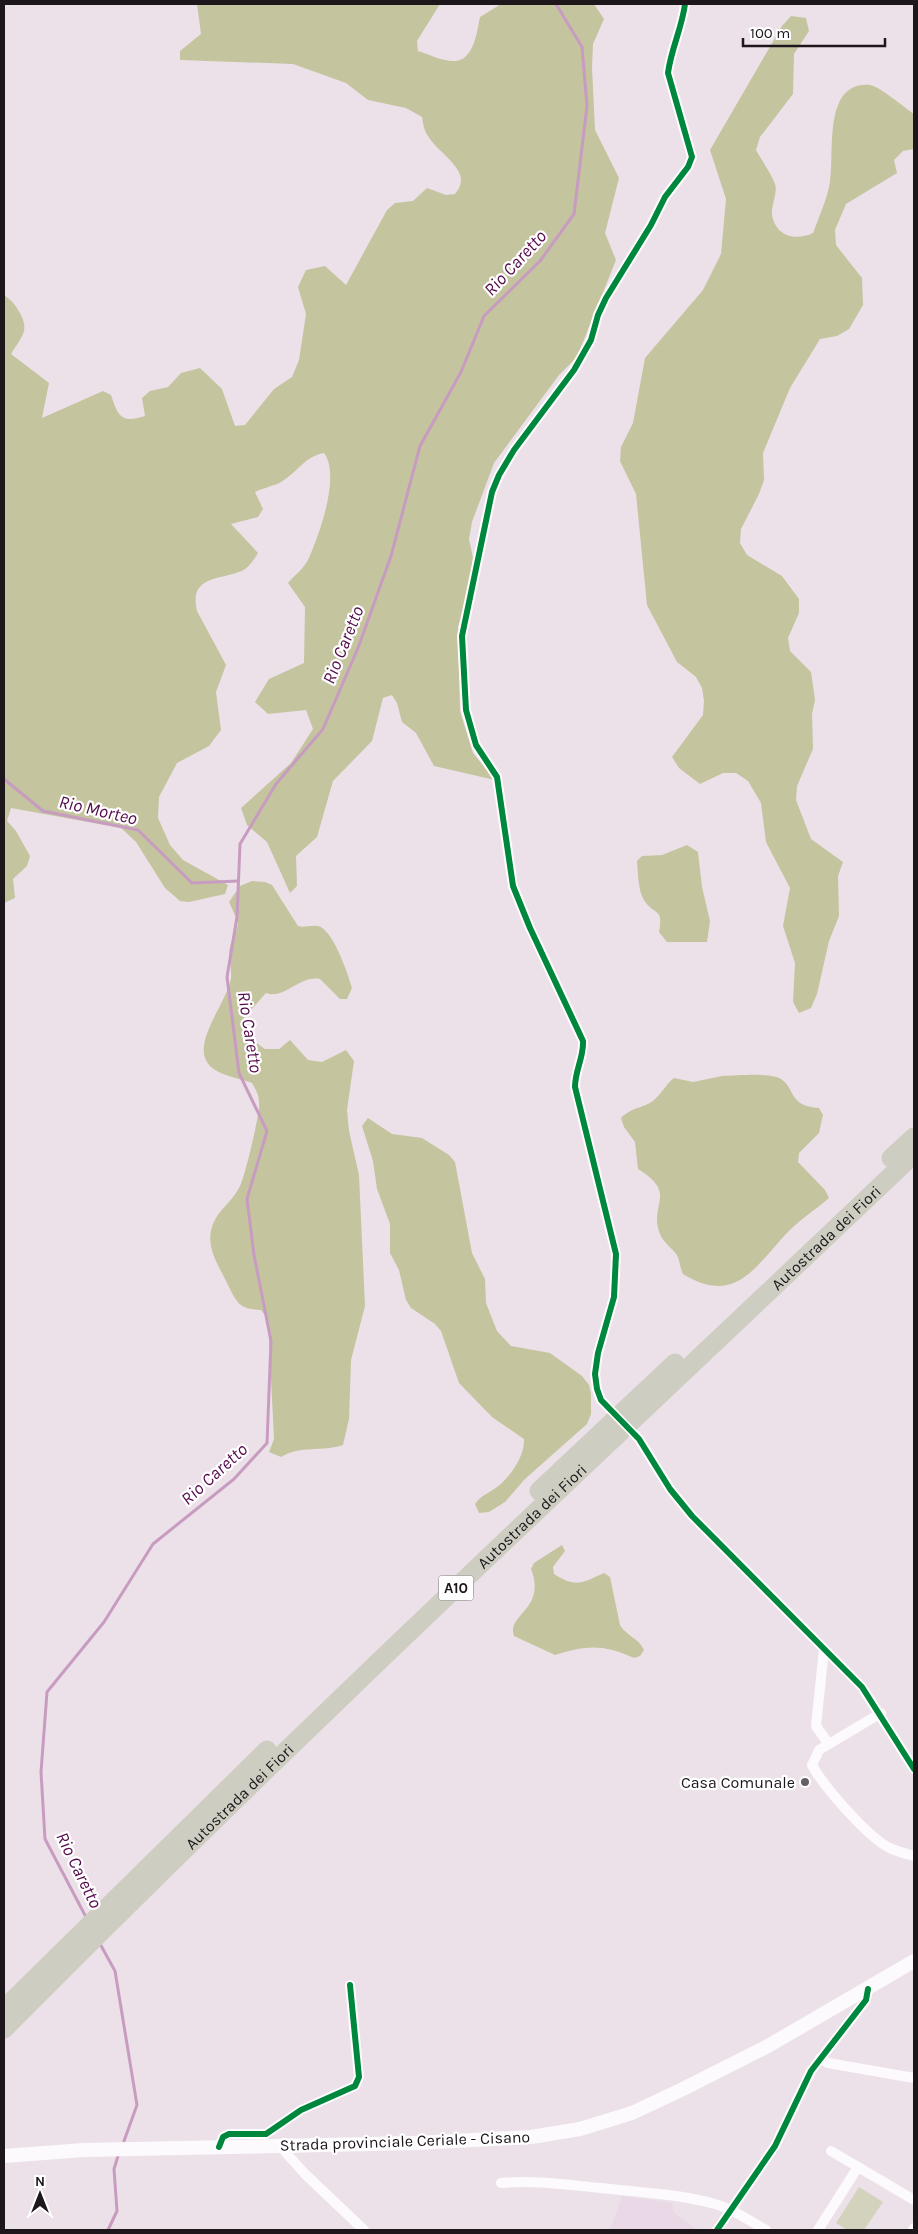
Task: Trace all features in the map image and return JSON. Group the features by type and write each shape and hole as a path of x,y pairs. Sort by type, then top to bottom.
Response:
{"highway":[{"name":"Autostrada dei Fiori","path":"4,2009 307,1712 914,1137"},
{"name":"Autostrada dei Fiori","path":"4,2029 144,1887 313,1724 914,1154"}],"main road":[{"name":"Strada provinciale Ceriale - Cisano","path":"4,2156 84,2150 473,2140 531,2137 580,2129 632,2113 683,2089 768,2046 914,1961"}],"street":[{"path":"685,4 683,24 670,61 668,73 692,157 688,167 665,196 651,225 606,298 598,315 591,340 574,370 514,450 492,492 462,636 466,710 476,744 497,777 513,886 530,928 583,1041 584,1050 575,1074 575,1087 616,1254 614,1297 598,1353 595,1374 601,1400 639,1439 670,1489 692,1516 862,1687 914,1769"},
{"path":"824,1649 816,1726 828,1743"},
{"path":"880,1713 819,1750 812,1766 822,1782 858,1821 890,1849 914,1856"},
{"path":"219,2147 223,2137 229,2134 266,2134 301,2110 355,2086 359,2077 350,1984"},
{"path":"717,2230 775,2146 811,2071 866,2000 868,1989"},
{"path":"820,2058 828,2063 914,2078"},
{"path":"280,2146 305,2174 364,2230"},
{"path":"831,2151 914,2200"},
{"path":"818,2230 858,2167"},
{"path":"501,2183 520,2181 686,2198 716,2204 766,2230"}],"shaded area":[{"path":"622,2196 672,2203 674,2213 698,2230 610,2230"}],"green space":[{"path":"197,4 440,4 417,41 418,51 440,59 453,61 466,57 470,51 476,37 480,17 501,4 594,4 604,19 593,44 592,67 595,130 619,178 605,233 616,260 577,357 559,375 494,463 472,522 469,539 473,558 469,589 458,627 460,711 473,753 495,780 434,766 416,733 402,722 397,703 392,695 383,698 372,741 333,781 317,837 296,856 297,886 290,893 267,842 247,825 241,808 291,763 313,729 306,710 268,714 255,702 269,679 304,663 305,607 288,583 308,560 318,536 329,490 329,463 324,453 312,457 281,482 255,492 263,509 258,517 231,524 258,553 245,569 207,582 197,592 197,611 226,665 216,692 221,730 209,746 177,763 159,797 158,818 170,845 183,860 228,885 225,894 189,902 180,901 165,888 136,842 121,828 11,808 7,821 16,831 30,856 27,866 13,879 15,898 4,903 4,295 15,306 24,323 24,333 11,354 49,383 42,418 103,391 111,395 116,408 122,416 131,419 145,416 142,398 150,391 168,387 181,373 200,368 222,389 235,426 245,425 274,389 292,377 299,360 306,314 298,287 306,270 325,266 346,285 387,210 395,203 413,201 427,188 446,195 455,194 460,186 461,178 458,171 427,134 422,117 406,108 368,100 346,83 293,64 180,60 180,51 201,34"},
{"path":"791,16 806,18 809,31 794,54 793,94 760,137 756,150 775,184 776,191 772,215 774,222 782,232 794,237 813,233 829,188 834,122 844,95 855,87 874,86 914,114 914,149 903,151 894,160 897,173 846,204 835,230 836,245 862,278 863,305 849,329 837,336 820,339 790,388 763,453 764,480 741,529 740,543 747,555 782,576 799,599 799,613 788,638 790,651 811,672 815,700 812,714 813,749 797,786 796,800 811,839 843,862 838,876 839,916 829,941 817,994 811,1008 799,1013 793,1002 795,963 783,926 790,888 766,842 761,803 748,781 736,773 723,773 700,784 679,768 672,757 703,715 704,701 702,688 696,677 677,662 647,605 636,494 620,461 621,447 633,423 645,358 703,290 721,254 726,199 710,150 782,26"},
{"path":"687,845 698,852 702,887 710,921 707,942 667,942 659,932 659,915 648,905 642,896 637,861 642,856 662,855"},
{"path":"252,881 265,882 272,885 298,926 318,926 324,929 339,953 352,988 347,999 340,999 320,979 305,980 280,993 266,993 243,1019 243,1033 265,1049 279,1049 290,1040 308,1060 322,1062 346,1050 354,1061 347,1110 349,1131 359,1175 365,1306 351,1360 349,1419 343,1445 296,1451 281,1457 269,1452 274,1439 268,1319 261,1310 248,1308 237,1301 215,1259 210,1238 216,1218 237,1192 242,1181 259,1108 258,1095 252,1083 227,1076 215,1070 207,1062 204,1053 204,1043 229,987 231,978 230,951 238,922 229,902 240,886"},
{"path":"761,1075 776,1077 786,1083 797,1101 809,1107 819,1108 823,1115 819,1133 799,1153 798,1162 825,1190 829,1198 790,1230 752,1271 729,1285 716,1286 701,1283 683,1274 677,1255 661,1237 657,1224 660,1193 657,1185 638,1169 635,1142 624,1127 621,1118 625,1114 651,1102 674,1078 693,1082 722,1076"},
{"path":"368,1118 392,1134 422,1138 449,1155 455,1162 472,1253 485,1279 486,1303 497,1331 511,1346 550,1353 582,1376 589,1385 591,1414 587,1424 525,1479 505,1502 489,1512 479,1513 475,1504 482,1496 502,1483 512,1472 522,1452 524,1439 492,1417 459,1383 441,1331 435,1324 411,1308 406,1300 399,1270 390,1253 390,1224 377,1189 373,1161 362,1126"},
{"path":"562,1545 565,1551 553,1567 554,1574 574,1582 584,1581 604,1573 610,1577 620,1625 642,1646 644,1650 640,1656 634,1658 604,1648 576,1649 555,1655 514,1636 513,1629 516,1622 531,1602 534,1593 535,1583 531,1569 534,1563"},
{"path":"859,2187 883,2202 864,2230 847,2230 836,2223"}],"waterway":[{"name":"Rio Caretto","path":"87,1919 45,1839 41,1772 47,1692 104,1622 153,1544 234,1479 267,1443 271,1341 254,1255 247,1199 267,1131 239,1073 227,977 237,917 240,844 276,784 323,729 358,648 391,556 420,446 461,372 484,316 540,261 574,214 587,106 582,47 556,4"},
{"name":"Rio Morteo","path":"4,779 43,811 138,830 192,883 238,881"},
{"name":"Rio Caretto","path":"99,1942 115,1971 137,2105 124,2141"},
{"name":"Rio Caretto","path":"108,2230 117,2211 114,2169 118,2156"}],"cycle path":[{"path":"685,4 668,73 692,157 688,167 665,197 651,225 606,298 598,315 591,340 574,370 514,450 499,475 492,492 462,636 466,710 476,745 497,777 513,886 530,928 583,1041 575,1087 616,1254 614,1297 598,1353 595,1374 601,1400 639,1439 670,1489 692,1516 862,1687 914,1769"},
{"path":"219,2147 223,2137 229,2134 266,2134 301,2110 355,2086 359,2077 350,1985"},
{"path":"717,2230 775,2146 811,2071 866,2000 868,1989"}],"place":[{"name":"Casa Comunale","path":"805,1782"}]}
